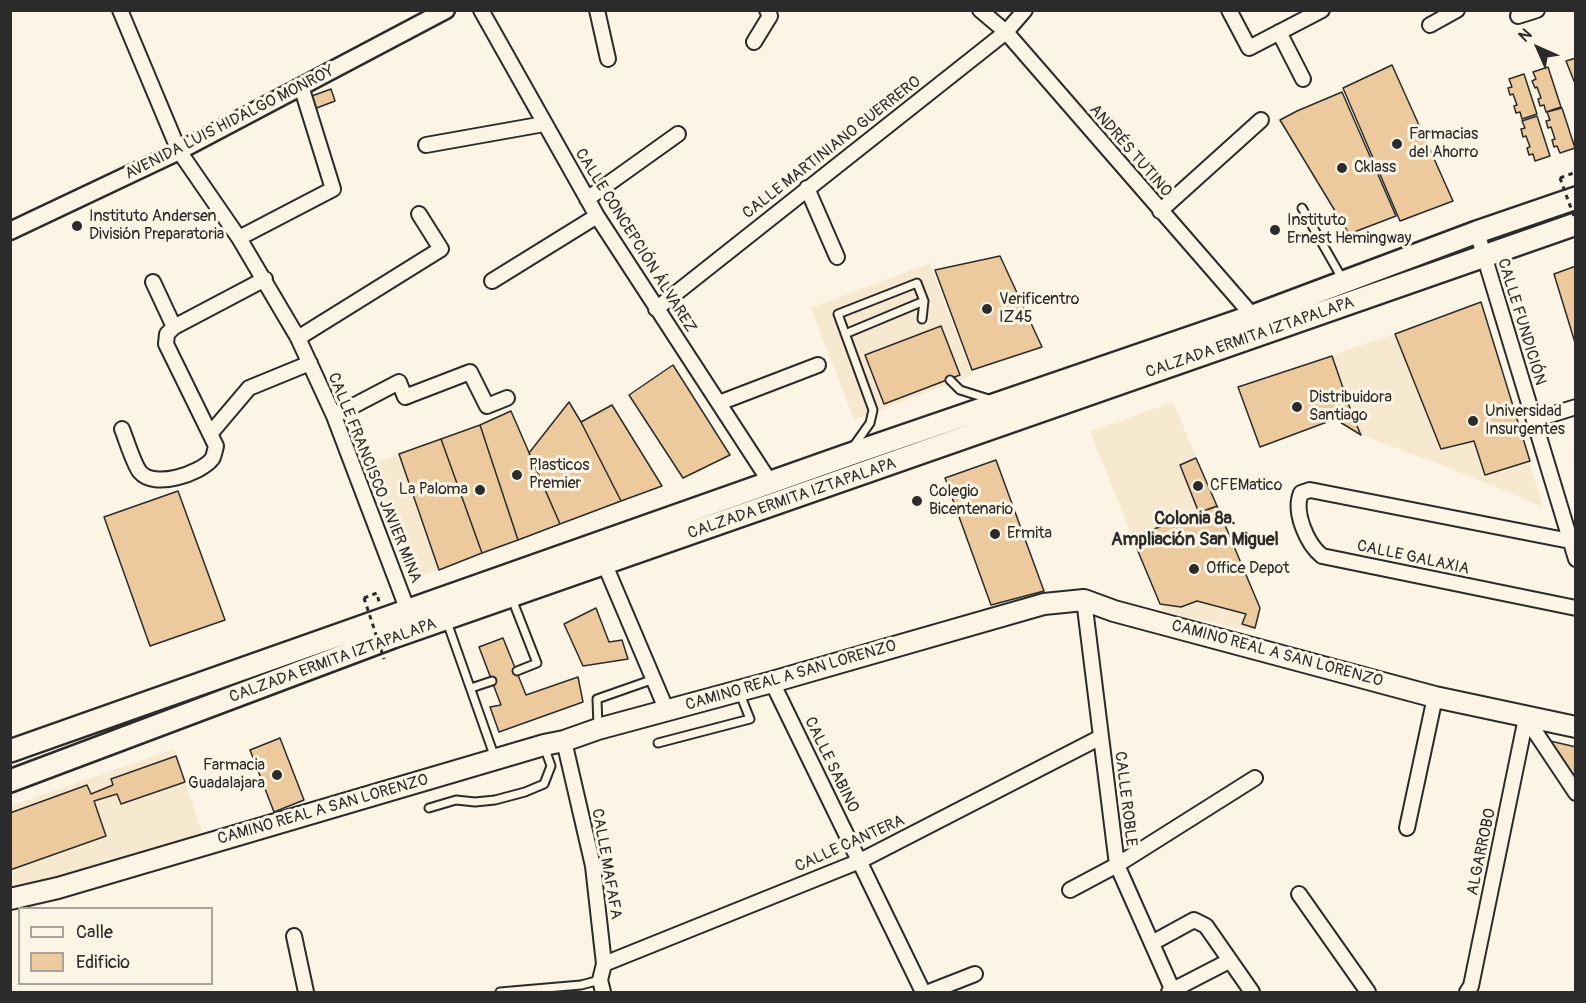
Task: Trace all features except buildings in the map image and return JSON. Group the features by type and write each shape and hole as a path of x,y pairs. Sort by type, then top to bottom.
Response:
{"main road":[{"name":"CALZADA ERMITA IZTAPALAPA","path":"10,751 848,455 1253,316 1575,198"},
{"name":"CALZADA ERMITA IZTAPALAPA","path":"10,781 446,619 1575,223"},
{"name":"CAMINO REAL A SAN LORENZO","path":"10,899 58,888 495,759 564,741 598,729 1044,604 1084,600 1114,611 1435,697 1575,727"}],"street":[{"name":"CALLE FRANCISCO JAVIER MINA","path":"120,10 179,151 265,279 310,363 334,416 408,611"},
{"name":"AVENIDA LUIS HIDALGO MONROY","path":"10,231 179,151 446,10"},
{"name":"CALLE CONCEPCIÓN ÁLVAREZ","path":"481,10 597,216 770,483"},
{"path":"597,10 608,59"},
{"path":"754,42 770,16 767,10"},
{"name":"ANDRÉS TUTINO","path":"980,10 1006,33 1253,316"},
{"name":"CALLE MARTINIANO GUERRERO","path":"656,309 1006,33 1025,10"},
{"path":"1229,10 1248,48 1322,10"},
{"path":"1430,25 1457,10"},
{"path":"1518,16 1537,10"},
{"path":"1279,32 1303,80"},
{"path":"239,238 333,189 301,86"},
{"path":"1160,211 1261,120"},
{"path":"426,145 544,124"},
{"path":"587,199 678,134"},
{"path":"807,188 837,257"},
{"path":"298,338 441,249 419,214"},
{"path":"492,280 597,216"},
{"name":"CALLE FUNDICIÓN","path":"1477,232 1575,559"},
{"path":"122,429 140,472 154,480 167,480 198,469 213,459 216,446 165,344 167,334 174,327 265,279"},
{"path":"153,282 174,327"},
{"path":"210,434 249,388 310,363"},
{"path":"719,403 818,365"},
{"path":"334,416 399,382 405,397 470,372 487,406 507,398"},
{"path":"1534,420 1575,407"},
{"name":"CALLE GALAXIA","path":"1570,540 1310,490 1301,493 1298,501 1304,532 1314,549 1322,555 1575,608"},
{"path":"605,565 667,711"},
{"name":"CALLE ROBLE","path":"1084,600 1117,865 1172,992"},
{"name":"CALLE SABINO","path":"772,682 923,993"},
{"path":"1407,828 1435,697"},
{"path":"1526,718 1575,793"},
{"name":"ALGARROBO","path":"1467,993 1471,986 1526,718"},
{"name":"CALLE CANTERA","path":"604,964 860,861 1101,737"},
{"name":"CALLE MAFAFA","path":"564,741 593,866 604,964 601,986"},
{"path":"1070,890 1117,865 1255,778"},
{"path":"1299,894 1368,993"},
{"path":"1152,943 1194,920 1206,926 1251,993"},
{"path":"294,936 306,993"},
{"path":"1172,992 1229,961"},
{"path":"929,993 975,974"}],"lane":[{"path":"1302,208 1344,282"},
{"path":"848,455 870,423 873,410 838,314 917,283 924,301 922,319"},
{"path":"845,334 924,301"},
{"path":"950,380 960,390 1000,402"},
{"path":"511,596 537,663 517,671"},
{"path":"446,619 495,759"},
{"path":"598,729 597,699 654,679"},
{"path":"471,688 492,681"},
{"path":"658,743 750,718 739,691"},
{"path":"429,808 456,800 475,802 495,800 544,784 551,766 544,745"},
{"path":"500,993 581,985 601,986"}],"path":[{"path":"1575,172 1560,177 1575,223"},
{"path":"377,593 364,597 384,659"}],"shaded area":[{"path":"930,263 972,375 854,420 811,308"},
{"path":"1481,302 1543,507 1447,467 1361,435 1335,419 1260,447 1238,387 1395,334"},
{"path":"1173,402 1260,608 1254,631 1163,612 1090,432"},
{"path":"441,439 482,553 408,581 364,467"},
{"path":"174,749 204,839 11,889 11,806"}],"place":[{"name":"Farmacias del Ahorro","path":"1397,144"},
{"name":"Cklass","path":"1342,168"},
{"name":"Instituto Andersen División Preparatoria","path":"77,226"},
{"name":"Instituto Ernest Hemingway","path":"1275,230"},
{"name":"Verificentro IZ45","path":"987,309"},
{"name":"Distribuidora Santiago","path":"1297,407"},
{"name":"Universidad Insurgentes","path":"1473,421"},
{"name":"Plasticos Premier","path":"517,475"},
{"name":"CFEMatico","path":"1198,486"},
{"name":"La Paloma","path":"480,490"},
{"name":"Colegio Bicentenario","path":"917,501"},
{"name":"Ermita","path":"995,534"},
{"name":"Office Depot","path":"1194,569"},
{"name":"Farmacia Guadalajara","path":"277,775"}],"district":[{"name":"Colonia 8a. Ampliación San Miguel","path":"1195,529"}]}
